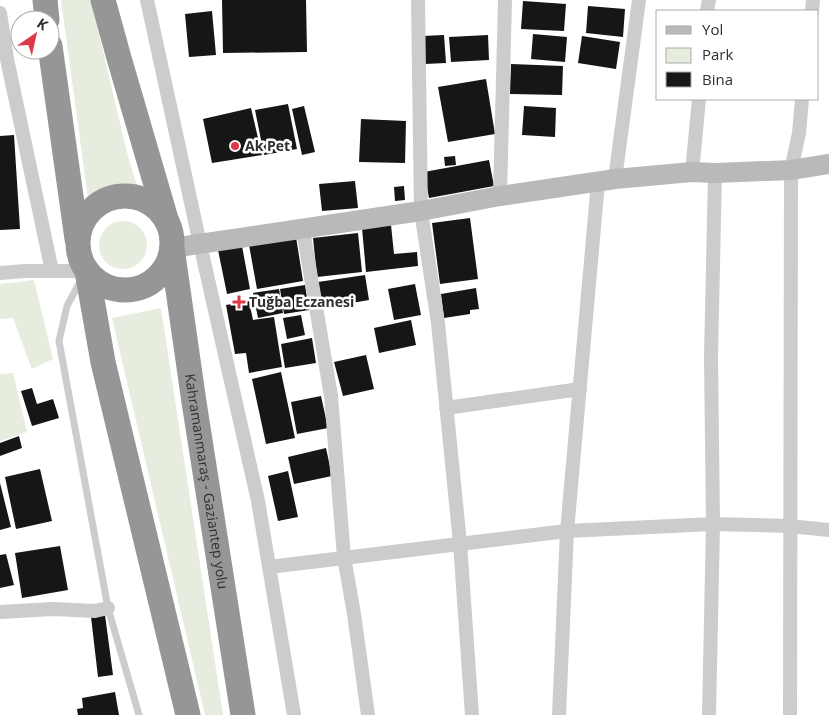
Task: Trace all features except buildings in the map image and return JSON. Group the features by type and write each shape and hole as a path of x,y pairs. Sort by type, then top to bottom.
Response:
{"highway":[{"path":"87,271 106,287 118,290 137,289 154,281 163,272 169,261 172,248 172,235 121,68 103,0"},
{"path":"52,60 80,257 87,271 103,362 188,715"},
{"path":"77,242 80,227 88,213 100,203 114,197 130,196 145,200 158,209 167,222"},
{"name":"Kahramanmaraş - Gaziantep yolu","path":"172,248 243,715"}],"street":[{"path":"147,0 258,501 294,715"},
{"path":"418,0 421,211 438,323 460,543 472,715"},
{"path":"500,196 505,0"},
{"path":"559,715 568,531 580,389 606,181 639,0"},
{"path":"0,13 4,60 52,271"},
{"path":"692,172 699,100"},
{"path":"790,715 789,526 792,170 799,133 802,100"},
{"path":"172,248 303,230 500,196 606,181 692,172 792,170 829,164"},
{"path":"709,715 713,524 710,357 715,173"},
{"path":"303,230 331,396 344,557 368,715"},
{"path":"0,273 87,271"},
{"path":"446,408 580,389"},
{"path":"269,567 568,531 713,524 789,526 829,530"},
{"path":"0,612 53,609 95,611 108,608"}],"lane":[{"path":"87,271 67,306 59,341 108,608 140,715"}],"green space":[{"path":"61,0 91,0 127,153 137,186 88,198"},
{"path":"118,221 128,221 140,228 147,240 147,250 140,262 128,269 118,269 110,265 103,258 99,250 99,240 103,232 110,225"},
{"path":"34,280 53,359 32,369 13,318 0,319 0,284"},
{"path":"161,308 223,715 205,715 112,318"},
{"path":"13,373 27,432 0,441 0,374"}],"place":[{"name":"Ak Pet","path":"235,146"},
{"name":"Tuğba Eczanesi","path":"239,302"}]}
